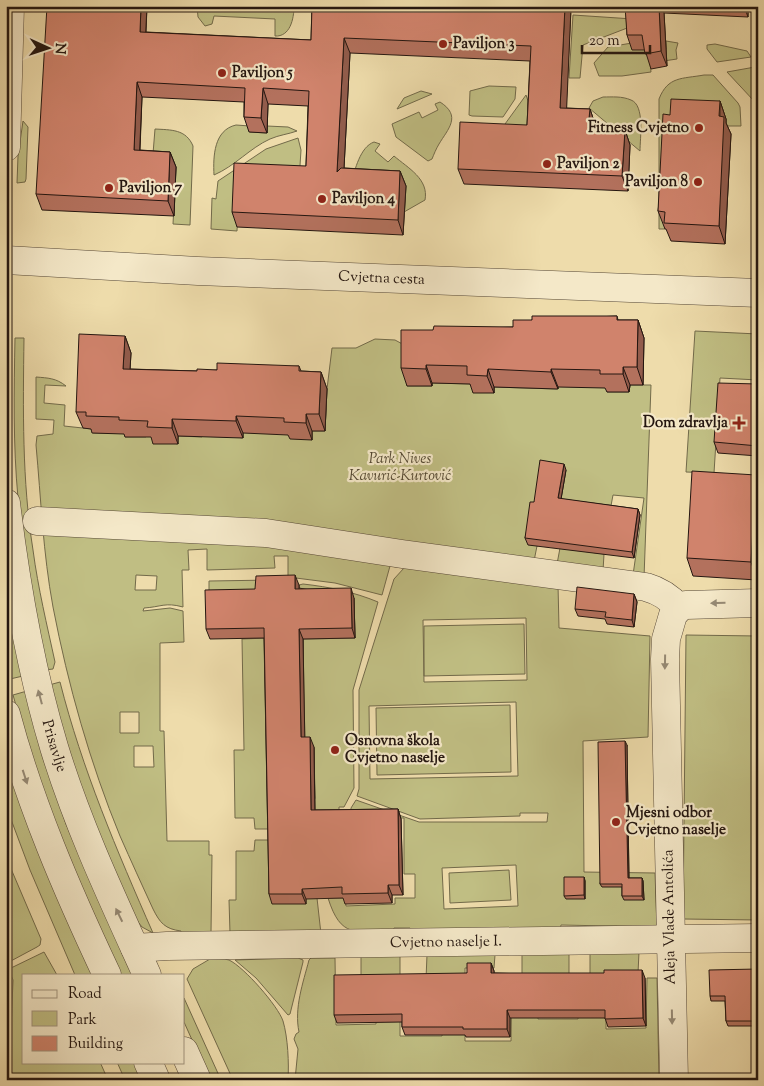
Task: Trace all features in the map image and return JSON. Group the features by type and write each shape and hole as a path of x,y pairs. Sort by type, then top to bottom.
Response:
{"street":[{"path":"6,147 10,6"},
{"name":"Cvjetna cesta","path":"6,260 198,271 758,293"},
{"name":"Prisavlje","path":"6,503 15,575 27,641 35,679 54,748 93,854 147,974"},
{"path":"37,521 266,533 402,554 646,587 657,590 668,597 679,608 686,604 695,603 758,603"},
{"name":"Aleja Vlade Antolića","path":"674,1080 665,659 669,625 673,615 679,608"},
{"path":"6,714 27,785 43,829 73,902 107,974"},
{"name":"Cvjetno naselje I.","path":"135,948 758,938"},
{"path":"185,1053 197,1080"},
{"path":"149,1064 156,1080"}],"green space":[{"path":"197,6 294,6 292,21 288,30 280,36 275,36 275,19 214,16 212,24 205,26 198,17"},
{"path":"573,15 648,20 583,45 580,78 569,78"},
{"path":"666,41 678,43 676,50 677,59 650,63 651,72 622,76 599,76 594,63 608,47 632,43 666,49"},
{"path":"715,44 747,51 751,57 717,62 707,49 707,45"},
{"path":"755,67 754,100 754,101 727,72"},
{"path":"713,75 738,103 741,126 726,126 726,119 670,132 665,229 659,229 659,99 671,82 682,78"},
{"path":"489,86 516,87 515,99 503,117 469,115 470,91"},
{"path":"421,91 432,94 397,109 404,98"},
{"path":"526,95 528,101 527,140 505,124"},
{"path":"603,97 624,98 635,103 641,122 640,151 589,108 593,101"},
{"path":"440,102 450,112 452,117 451,123 432,159 428,161 396,137 392,124 419,112 422,118 438,110 435,104"},
{"path":"23,121 28,127 26,179 25,182 17,183 18,156"},
{"path":"236,125 250,126 250,132 267,133 267,126 288,127 297,131 263,143 229,167 214,175 215,152 219,138 223,132"},
{"path":"155,129 172,130 182,133 190,140 193,146 190,225 173,224 176,167 152,166"},
{"path":"298,138 301,150 299,181 239,178 237,231 211,229 212,198 216,199 218,181 266,149"},
{"path":"374,142 380,144 375,151 388,162 394,156 421,180 424,186 425,200 404,212 351,183 362,154"},
{"path":"695,331 758,334 758,380 720,378 714,473 686,472"},
{"path":"15,338 24,338 25,471 29,524 37,578 55,662 53,669 45,670 26,563 16,478"},
{"name":"Park Nives Kavurić-Kurtović","path":"375,339 395,340 408,347 407,386 432,386 432,383 473,384 494,393 494,387 557,389 558,379 607,382 607,392 629,392 630,385 651,385 644,578 633,575 644,498 613,495 610,511 537,546 534,561 558,585 559,628 650,636 648,737 583,741 584,872 655,873 657,927 561,925 560,930 411,932 410,928 394,928 392,932 359,932 344,927 333,911 328,898 345,898 346,906 395,904 395,898 415,898 415,874 404,874 404,818 351,817 351,808 356,800 419,822 547,822 548,813 520,813 520,816 420,819 357,796 359,789 359,690 394,579 404,568 390,566 382,595 335,583 288,577 288,556 274,556 275,568 207,570 207,549 188,550 189,570 182,570 183,607 163,605 144,608 143,611 170,608 183,611 184,642 160,643 160,731 164,731 167,841 209,841 209,855 212,855 211,933 181,937 181,931 171,929 164,924 153,909 120,836 99,780 81,723 59,636 47,566 36,445 37,436 53,434 54,420 36,419 36,377 55,380 66,386 45,385 44,403 65,405 64,426 92,429 93,433 125,431 125,437 146,437 147,432 177,444 178,436 202,437 203,428 242,438 243,427 283,429 312,440 312,431 325,431 327,389 332,348 356,348","holes":["136,575 157,576 156,590 135,590","526,618 527,680 424,682 423,620","516,702 518,776 370,779 369,706","120,712 139,712 139,733 120,733","134,746 153,746 154,767 134,767","516,865 518,906 444,909 442,868"]},
{"path":"560,548 604,554 603,571 557,564"},
{"path":"273,580 259,599 209,600 209,581"},
{"path":"299,585 342,590 378,602 353,690 354,788 344,807 339,807 339,820 305,829 315,798 314,748 305,748 303,639 355,638 354,598 299,599"},
{"path":"6,594 23,676 10,679 6,660"},
{"path":"524,624 525,674 424,676 424,626"},
{"path":"686,635 758,636 758,920 683,919"},
{"path":"268,638 271,829 255,829 254,818 235,818 234,750 244,750 242,639"},
{"path":"60,682 90,778 153,933 142,927 135,918 88,812 49,685"},
{"path":"27,691 44,759 66,824 134,974 121,974 77,880 34,768 13,695"},
{"path":"510,705 511,772 377,775 376,708"},
{"path":"6,765 96,974 75,974 30,870 6,806"},
{"path":"255,840 271,840 306,897 317,898 321,934 230,933 229,900 236,900 236,851 254,851"},
{"path":"6,857 41,939 40,945 9,962 6,962"},
{"path":"509,870 511,900 450,903 449,873"},
{"path":"44,952 56,974 22,974 22,1064 101,1064 108,1080 9,1080 13,980 9,970"},
{"path":"590,952 639,952 638,973 606,976 606,1029 646,1028 647,978 657,978 659,1080 295,1080 298,1049 294,1039 299,1032 298,1005 311,958 335,958 336,1025 376,1024 376,982 361,981 361,956 400,955 400,1036 442,1036 443,980 426,979 427,955 495,955 494,968 465,968 465,1041 511,1041 512,982 522,982 522,953 569,953 569,977 538,979 538,1019 578,1019 579,987 590,987"},
{"path":"298,958 303,960 303,962 290,1014 288,1015 256,978 235,960"},
{"path":"210,959 227,959 235,964 251,978 275,1006 283,1021 286,1035 288,1080 233,1080 187,979 193,969"},
{"path":"185,1000 221,1080 210,1080 185,1024"},
{"path":"118,1064 136,1064 143,1080 125,1080"}],"building":[{"path":"47,6 141,6 140,32 311,40 312,6 565,6 560,108 590,109 588,128 625,130 622,176 458,169 460,122 527,125 531,46 344,38 337,172 341,168 400,171 398,220 232,212 234,163 306,166 309,91 263,88 261,118 244,117 245,88 137,82 134,150 170,152 168,201 36,194"},
{"path":"625,6 659,6 661,51 645,54 642,35 627,35"},
{"name":"Paviljon 8","path":"671,99 720,101 719,116 724,117 719,226 664,223 665,212 658,211 663,114 670,115"},
{"path":"532,316 617,316 617,320 638,320 637,367 623,367 623,374 600,374 600,370 551,369 551,372 488,369 487,376 467,375 467,366 426,365 426,369 401,368 401,330 433,330 434,326 513,327 513,320 532,320"},
{"path":"79,334 125,336 123,369 217,370 217,363 299,366 299,371 321,372 319,414 306,414 306,423 284,422 284,418 236,416 236,421 172,419 172,428 147,427 148,421 119,420 119,417 86,416 86,412 76,412"},
{"name":"Dom zdravlja","path":"718,383 758,384 758,446 714,442"},
{"path":"540,460 564,464 558,498 638,509 632,552 525,538 530,502 534,502"},
{"path":"692,471 756,475 751,562 687,558"},
{"path":"295,575 295,589 351,588 352,628 299,629 301,737 310,737 311,810 398,809 399,885 388,885 388,893 342,894 342,887 302,889 302,894 269,894 264,628 206,629 205,590 255,589 256,576"},
{"path":"577,587 634,594 632,620 605,617 606,612 575,609"},
{"path":"625,741 628,878 642,878 642,896 622,896 622,884 600,884 598,742"},
{"path":"564,877 584,877 584,895 564,896"},
{"path":"467,963 491,963 491,973 604,973 604,970 642,970 643,1018 605,1019 605,1010 507,1010 507,1029 463,1029 463,1027 402,1027 402,1014 334,1015 334,975 467,973"},
{"path":"758,969 758,1021 726,1021 725,996 710,996 709,970"}],"place":[{"name":"Paviljon 3","path":"443,44"},
{"name":"Paviljon 5","path":"222,73"},
{"name":"Fitness Cvjetno","path":"699,128"},
{"name":"Paviljon 2","path":"547,164"},
{"name":"Paviljon 8","path":"698,182"},
{"name":"Paviljon 7","path":"109,188"},
{"name":"Paviljon 4","path":"322,199"},
{"name":"Dom zdravlja","path":"739,423"},
{"name":"Osnovna škola Cvjetno naselje","path":"335,750"},
{"name":"Mjesni odbor Cvjetno naselje","path":"616,822"}]}
